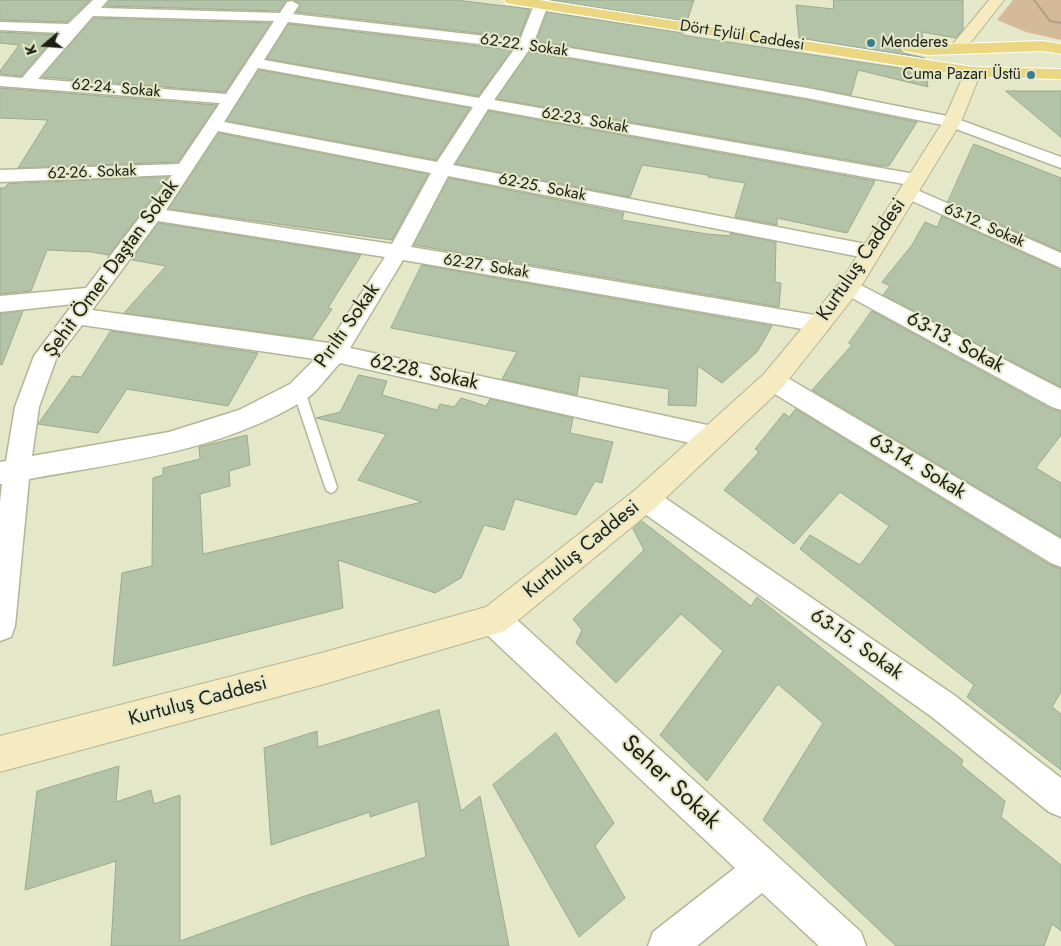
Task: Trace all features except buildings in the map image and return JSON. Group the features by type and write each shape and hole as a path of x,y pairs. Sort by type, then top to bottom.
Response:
{"main road":[{"name":"Dört Eylül Caddesi","path":"511,0 973,72 1061,74"},
{"name":"Dört Eylül Caddesi","path":"569,0 928,50 1043,46 1061,49"},
{"path":"958,48 973,72"}],"street":[{"path":"27,82 72,29 102,0"},
{"path":"958,48 997,0"},
{"name":"Pırıltı Sokak","path":"8,471 169,443 247,418 300,390 335,353 398,252 442,169 483,104 525,44 541,5"},
{"name":"62-22. Sokak","path":"90,12 289,8 525,44 807,93 952,122 1061,163"},
{"name":"Şehit Ömer Daştan Sokak","path":"0,626 8,471 27,407 46,356 185,169 289,8"},
{"path":"0,26 72,29"},
{"name":"62-23. Sokak","path":"254,64 483,104 911,186"},
{"name":"Kurtuluş Caddesi","path":"0,754 320,669 494,620 645,498 773,381 849,287 952,122 973,72"},
{"name":"62-24. Sokak","path":"0,81 231,99"},
{"name":"62-25. Sokak","path":"214,125 712,219 871,252"},
{"name":"62-26. Sokak","path":"0,176 185,169"},
{"name":"63-12. Sokak","path":"911,186 1061,261"},
{"name":"62-27. Sokak","path":"152,214 398,252 820,324"},
{"name":"63-13. Sokak","path":"849,287 1061,400"},
{"path":"0,304 90,295"},
{"name":"62-28. Sokak","path":"75,316 335,353 712,437"},
{"name":"63-14. Sokak","path":"773,381 1061,554"},
{"name":"63-15. Sokak","path":"645,498 943,706 1061,800"},
{"name":"Seher Sokak","path":"494,620 846,946"},
{"path":"667,946 763,869"}],"lane":[{"path":"300,390 331,487"}],"path":[{"path":"1034,0 1050,21 1061,23"}],"shaded area":[{"path":"1013,0 1061,0 1061,40 1026,32 997,20"}],"place":[{"name":"Menderes","path":"871,43"},
{"name":"Cuma Pazarı Üstü","path":"1031,75"}]}
